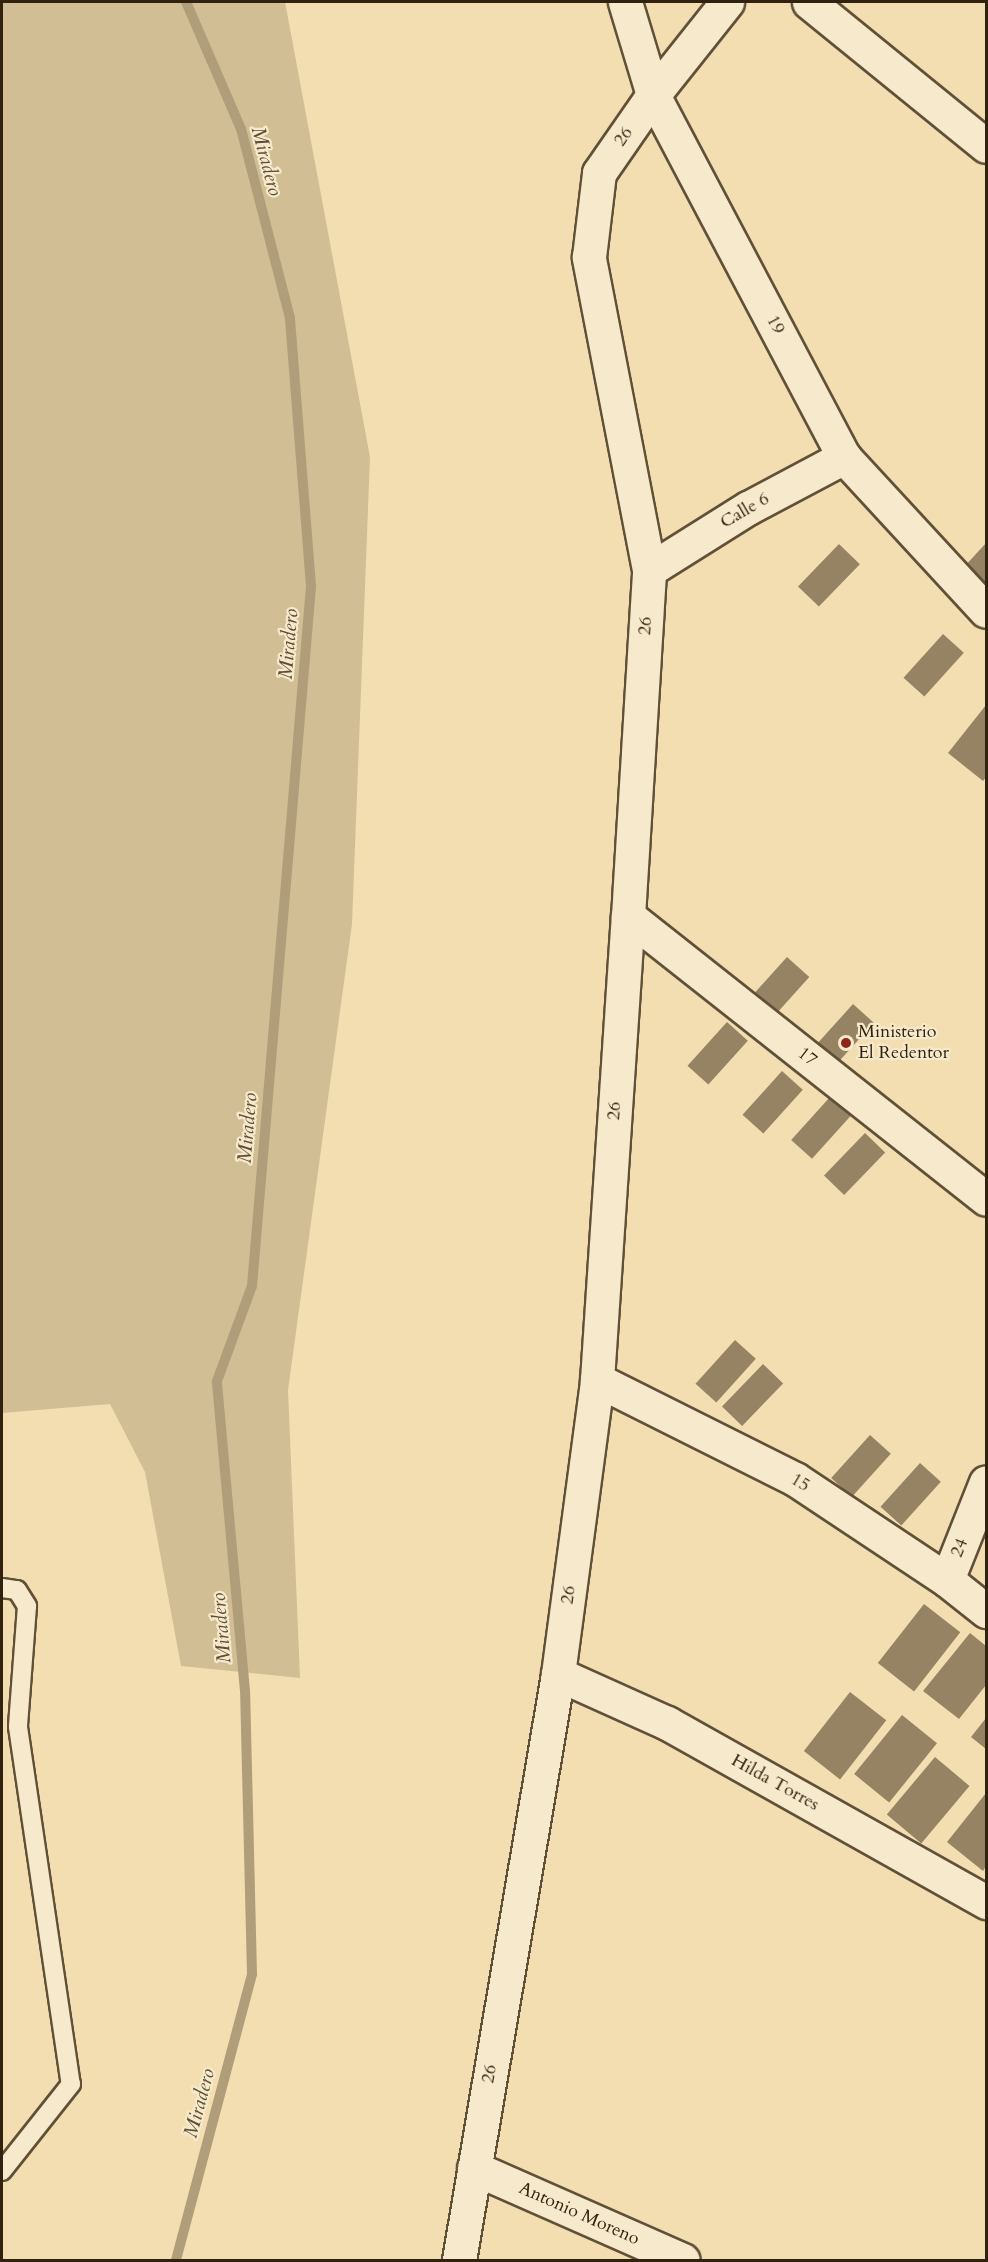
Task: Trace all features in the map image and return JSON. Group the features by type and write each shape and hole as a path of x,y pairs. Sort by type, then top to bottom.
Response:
{"street":[{"name":"19","path":"625,2 653,95 844,457 987,611"},
{"name":"26","path":"459,2260 558,1674 597,1380 628,916 649,570 589,257 599,173 653,95 727,2"},
{"path":"809,2 987,146"},
{"name":"Calle 6","path":"649,570 748,508 844,457"},
{"name":"17","path":"628,916 987,1198"},
{"name":"15","path":"597,1380 795,1479 947,1580 987,1611"},
{"name":"24","path":"947,1580 987,1482"},
{"name":"Hilda Torres","path":"558,1674 667,1723 987,1902"},
{"name":"Antonio Moreno","path":"474,2168 683,2260"}],"lane":[{"path":"2,1588 17,1590 27,1606 18,1727 71,2084 2,2171"}],"shaded area":[{"path":"2,2 285,2 370,457 352,924 288,1390 300,1678 181,1666 145,1472 110,1404 2,1413"}],"building":[{"path":"986,543 986,585 985,586 964,567"},
{"path":"839,544 860,564 819,607 798,586"},
{"path":"943,634 964,653 924,697 904,678"},
{"path":"986,705 986,777 983,781 948,753"},
{"path":"787,957 809,977 770,1021 748,1001"},
{"path":"853,1004 874,1023 834,1067 814,1048"},
{"path":"727,1022 748,1041 708,1085 688,1066"},
{"path":"782,1071 803,1090 763,1134 743,1115"},
{"path":"830,1097 851,1116 812,1159 791,1140"},
{"path":"865,1133 885,1152 844,1195 824,1175"},
{"path":"735,1340 756,1359 716,1403 696,1384"},
{"path":"763,1364 783,1383 742,1426 722,1406"},
{"path":"870,1435 891,1454 852,1497 831,1478"},
{"path":"920,1463 941,1482 901,1526 881,1507"},
{"path":"924,1604 960,1632 914,1691 878,1663"},
{"path":"970,1633 986,1646 986,1685 959,1719 923,1691"},
{"path":"850,1692 886,1720 840,1779 804,1751"},
{"path":"902,1715 937,1743 889,1802 854,1774"},
{"path":"986,1718 986,1749 971,1737"},
{"path":"935,1757 969,1786 921,1843 887,1814"},
{"path":"986,1793 986,1866 983,1871 947,1842"}],"waterway":[{"name":"Miradero","path":"176,2260 252,1974 245,1691 217,1381 252,1286 311,586 290,318 241,129 186,2"}],"place":[{"name":"Ministerio El Redentor","path":"846,1043"}]}
